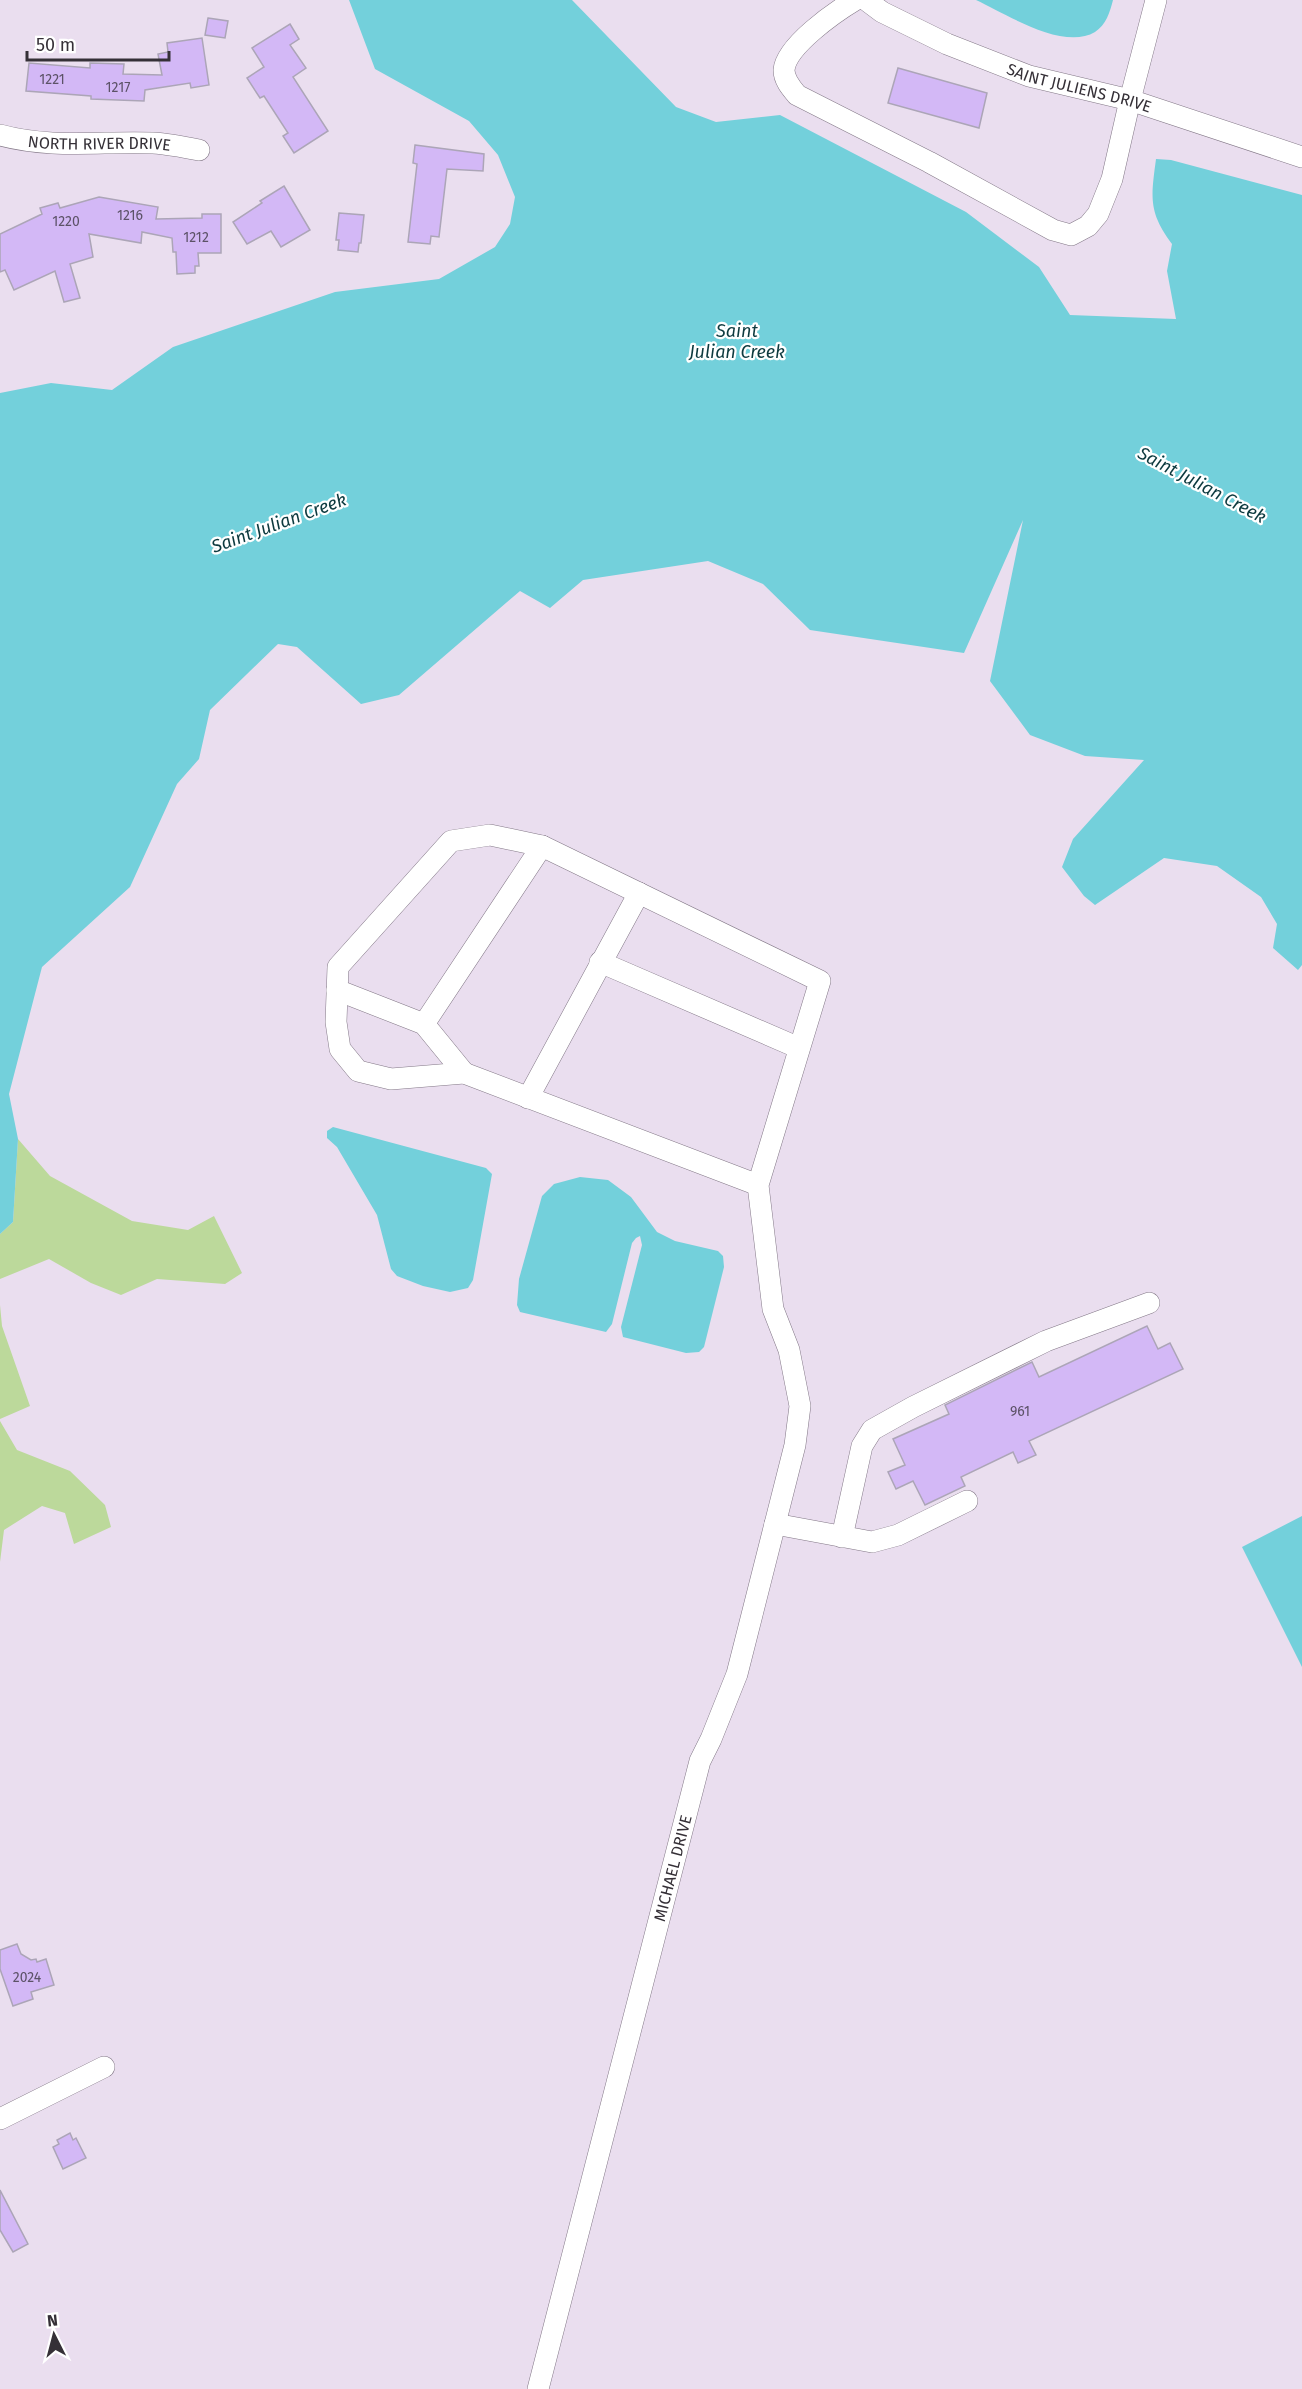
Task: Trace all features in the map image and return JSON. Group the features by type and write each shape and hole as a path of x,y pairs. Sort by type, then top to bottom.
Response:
{"street":[{"path":"855,0 838,10 810,33 787,59 784,69 789,87 797,95 929,162 1053,230 1071,235 1079,232 1098,214 1112,178 1156,0"},
{"name":"SAINT JULIENS DRIVE","path":"866,0 882,12 947,44 1029,76 1130,100 1302,158"},
{"name":"NORTH RIVER DRIVE","path":"3,140 70,145 152,143 199,150"},
{"path":"490,835 542,846 820,981 758,1185 464,1073 391,1079 358,1071 340,1049 336,1022 338,967 451,841 490,835"},
{"path":"424,1024 542,846"},
{"path":"528,1098 639,893"},
{"path":"600,962 799,1048"},
{"path":"337,990 424,1024 464,1073"},
{"name":"MICHAEL DRIVE","path":"538,2389 687,1806 700,1761 736,1674 795,1445 800,1406 789,1350 773,1309 758,1185"},
{"path":"842,1537 862,1446 872,1430 1046,1341 1149,1303"},
{"path":"775,1524 872,1542 898,1535 968,1501"},
{"path":"0,2119 104,2067"}],"green space":[{"path":"18,1139 50,1176 132,1221 188,1230 214,1216 242,1273 225,1284 157,1279 121,1295 91,1283 49,1259 0,1279 0,1234 13,1222"},
{"path":"0,1305 2,1326 30,1406 0,1419"},
{"path":"0,1421 17,1450 70,1471 105,1505 111,1527 74,1544 65,1513 42,1506 4,1530 0,1562"}],"water":[{"name":"Saint Julian Creek","path":"349,0 572,0 676,107 716,122 780,115 966,212 1039,267 1070,315 1176,319 1167,271 1172,244 1159,223 1153,204 1156,159 1171,160 1302,195 1302,965 1298,970 1273,948 1277,924 1261,897 1217,866 1164,858 1095,905 1084,896 1062,867 1073,839 1144,760 1085,756 1030,735 990,681 1023,520 964,653 810,630 763,584 708,561 583,580 550,608 520,591 399,695 361,704 297,647 278,644 210,710 199,759 177,784 130,887 42,967 9,1094 18,1139 13,1222 0,1234 0,393 51,383 112,390 173,347 335,292 439,279 495,247 510,224 515,197 498,155 469,121 375,69"},
{"path":"976,0 1113,0 1107,18 1099,29 1082,37 1067,37 1035,28"},
{"path":"333,1127 486,1168 492,1174 473,1280 468,1288 450,1292 423,1286 397,1276 391,1269 377,1215 337,1147 327,1138 327,1131"},
{"path":"580,1177 608,1180 631,1197 657,1232 675,1241 718,1251 723,1256 724,1267 704,1347 699,1352 686,1353 623,1337 621,1327 642,1245 640,1236 632,1243 612,1324 606,1332 520,1312 517,1305 519,1279 542,1196 554,1184"},
{"path":"1302,1516 1302,1667 1242,1547"}],"building":[{"path":"208,18 228,21 225,38 205,35"},
{"path":"290,24 299,39 290,45 306,68 293,77 328,131 294,153 283,136 288,133 264,96 260,98 247,78 264,67 252,48"},
{"path":"202,38 209,85 191,88 190,83 145,90 144,101 91,99 91,96 26,91 29,63 90,68 90,63 124,64 123,74 162,75 158,54 168,52 167,43"},
{"path":"898,68 987,93 979,128 888,103"},
{"path":"415,145 484,154 483,171 447,169 439,237 431,236 430,244 408,242 417,164 413,163"},
{"path":"284,186 310,230 281,247 271,231 247,244 233,222"},
{"path":"99,197 158,207 156,219 202,218 202,214 221,214 221,253 198,253 199,266 195,266 195,273 177,274 176,252 173,252 172,238 142,232 141,243 89,234 93,257 70,264 80,298 64,302 55,271 14,290 5,270 0,272 0,234 42,214 40,208 58,203 60,208"},
{"path":"339,213 364,215 358,252 338,250 339,240 336,240"},
{"path":"1147,1326 1158,1349 1170,1343 1183,1369 1029,1441 1036,1455 1018,1463 1013,1452 961,1477 965,1486 925,1505 913,1481 896,1489 888,1472 905,1465 893,1439 949,1414 945,1405 1032,1362 1039,1377"},
{"path":"17,1944 21,1954 31,1960 36,1959 37,1962 46,1959 54,1985 31,1992 33,1999 13,2006 0,1969 0,1950"},
{"path":"70,2133 73,2140 76,2138 86,2158 63,2169 53,2147 59,2144 57,2140"},
{"path":"0,2190 28,2244 13,2252 0,2230"}]}
